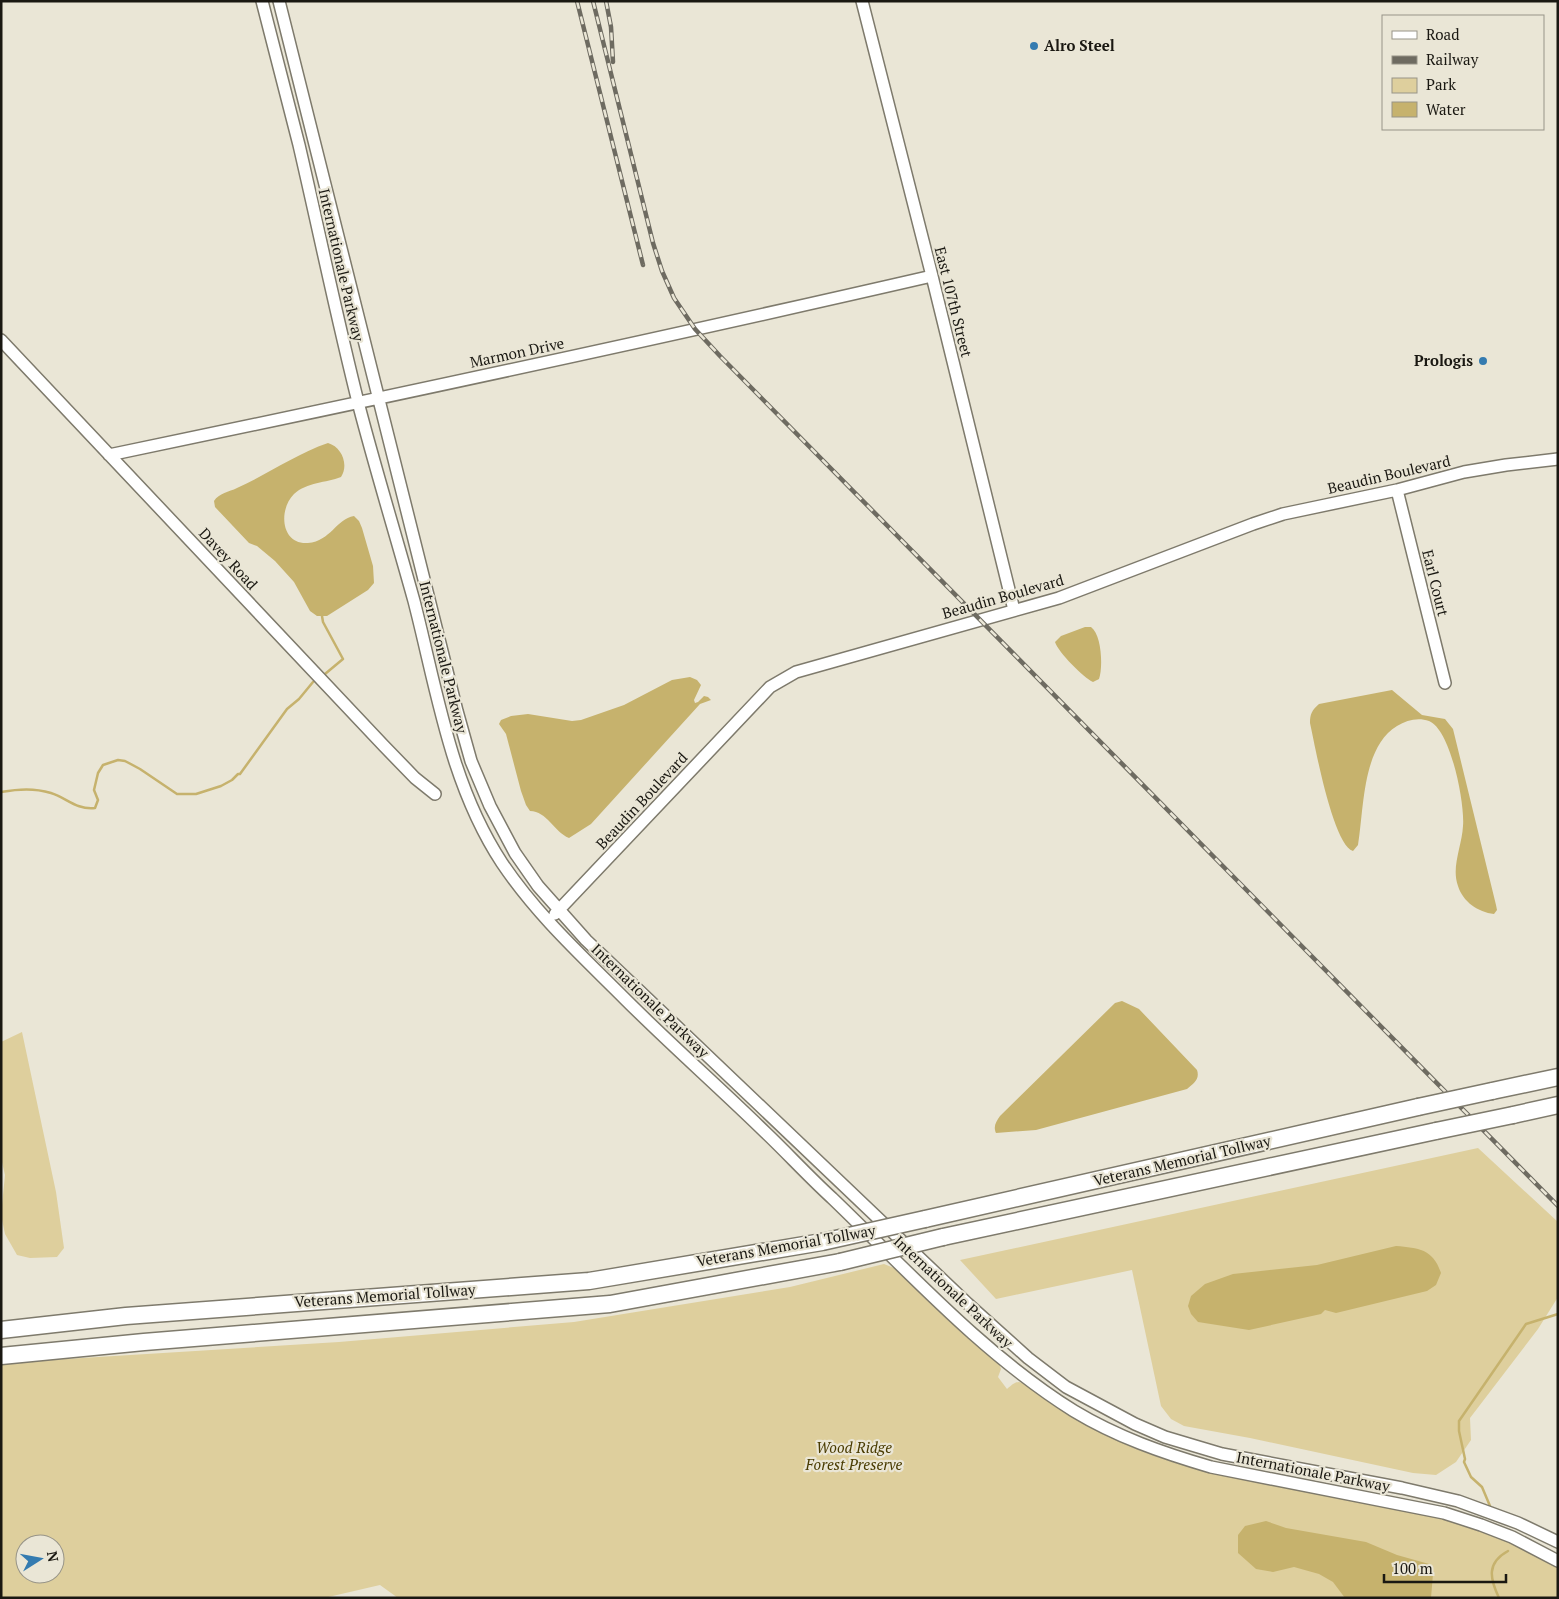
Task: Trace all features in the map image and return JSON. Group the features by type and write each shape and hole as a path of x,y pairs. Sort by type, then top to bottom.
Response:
{"highway":[{"path":"1538,1080 1558,1072"},
{"name":"Veterans Memorial Tollway","path":"1,1330 126,1316 589,1280 822,1242 1558,1076"},
{"name":"Veterans Memorial Tollway","path":"1,1356 154,1341 610,1304 840,1262 943,1237 1558,1105"}],"street":[{"name":"Internationale Parkway","path":"262,1 299,146 358,403 412,597 444,728 468,799 499,858 521,890 546,921 656,1030 767,1134 978,1338 998,1356 1074,1410 1105,1428 1151,1448 1210,1467 1444,1513 1481,1525 1520,1541 1558,1561"},
{"name":"Internationale Parkway","path":"279,1 378,399 471,761 490,806 515,853 538,886 586,940 968,1304 1028,1358 1066,1388 1135,1424 1183,1443 1222,1454 1402,1488 1458,1501 1485,1509 1558,1542"},
{"name":"East 107th Street","path":"862,1 1014,610"},
{"name":"Marmon Drive","path":"109,455 378,399 823,302 932,276"},
{"name":"Davey Road","path":"1,340 384,746 415,778 435,794"},
{"name":"Beaudin Boulevard","path":"546,921 560,911 770,687 796,672 1059,598 1283,514 1397,490 1472,471 1558,459"},
{"name":"Earl Court","path":"1397,490 1445,683"},
{"path":"1520,1541 1529,1528"}],"green space":[{"path":"22,1032 56,1192 64,1248 57,1257 30,1258 17,1255 5,1234 1,1215 5,1175 1,1158 1,1042"},
{"path":"1478,1148 1558,1222 1558,1297 1538,1329 1470,1418 1471,1440 1456,1462 1436,1475 1413,1473 1250,1438 1184,1426 1171,1419 1161,1406 1132,1270 996,1299 960,1260"},
{"name":"Wood Ridge Forest Preserve","path":"884,1264 899,1270 999,1363 1001,1369 998,1377 1007,1389 1013,1384 1023,1383 1084,1424 1138,1450 1176,1463 1215,1474 1421,1514 1456,1523 1490,1535 1519,1547 1558,1568 1558,1598 398,1598 380,1585 324,1598 1,1598 1,1363 339,1342 574,1322 790,1287"}],"water":[{"path":"328,443 337,448 343,457 344,467 341,477 305,487 294,494 289,501 284,517 287,533 299,542 308,543 316,541 328,534 342,521 354,516 362,528 373,566 374,583 368,590 327,616 317,616 310,611 294,582 275,561 257,546 249,543 215,507 214,501 221,494"},
{"path":"1085,627 1091,627 1095,631 1101,652 1099,679 1093,682 1072,664 1055,642 1061,636"},
{"path":"690,677 697,680 701,685 694,700 695,703 704,696 711,700 700,704 591,824 569,838 541,814 530,811 521,791 506,734 499,724 501,720 511,716 528,714 572,721 581,720 624,705 672,680"},
{"path":"1392,690 1422,715 1445,719 1453,729 1496,905 1497,910 1494,914 1482,911 1472,905 1460,892 1456,879 1456,864 1463,826 1459,785 1444,738 1437,727 1429,721 1417,719 1409,721 1397,726 1386,736 1377,748 1371,763 1364,797 1358,845 1353,851 1346,845 1339,832 1326,793 1310,723 1311,715 1319,704"},
{"path":"1122,1001 1139,1009 1197,1070 1198,1076 1194,1083 1187,1089 1036,1130 996,1133 995,1126 1000,1116 1115,1003"},
{"path":"1396,1246 1418,1249 1429,1254 1438,1265 1441,1273 1436,1285 1427,1291 1336,1313 1325,1310 1321,1314 1249,1330 1198,1322 1191,1314 1188,1306 1191,1296 1205,1284 1233,1274 1317,1265"},
{"path":"1266,1521 1286,1528 1366,1542 1397,1555 1429,1564 1433,1574 1431,1598 1345,1598 1333,1582 1319,1574 1294,1567 1273,1572 1256,1569 1238,1553 1238,1535 1245,1526"}],"waterway":[{"path":"322,616 323,622 343,659 325,674"},
{"path":"1,792 39,790 57,795 82,807 95,808 98,800 94,790 98,773 103,765 118,760 125,761 140,769 177,794 196,794 221,786 240,774 287,709 299,699 313,682"},
{"path":"1490,1506 1482,1487 1471,1477 1464,1462 1459,1421 1526,1324 1558,1314"},
{"path":"1499,1598 1492,1578 1493,1566 1508,1551"}],"railway":[{"path":"577,1 643,265"},
{"path":"593,1 653,243 662,271 674,298 695,329 1558,1206"},
{"path":"606,1 611,27 613,62"}],"place":[{"name":"Alro Steel","path":"1034,46"},
{"name":"Prologis","path":"1483,361"}]}
